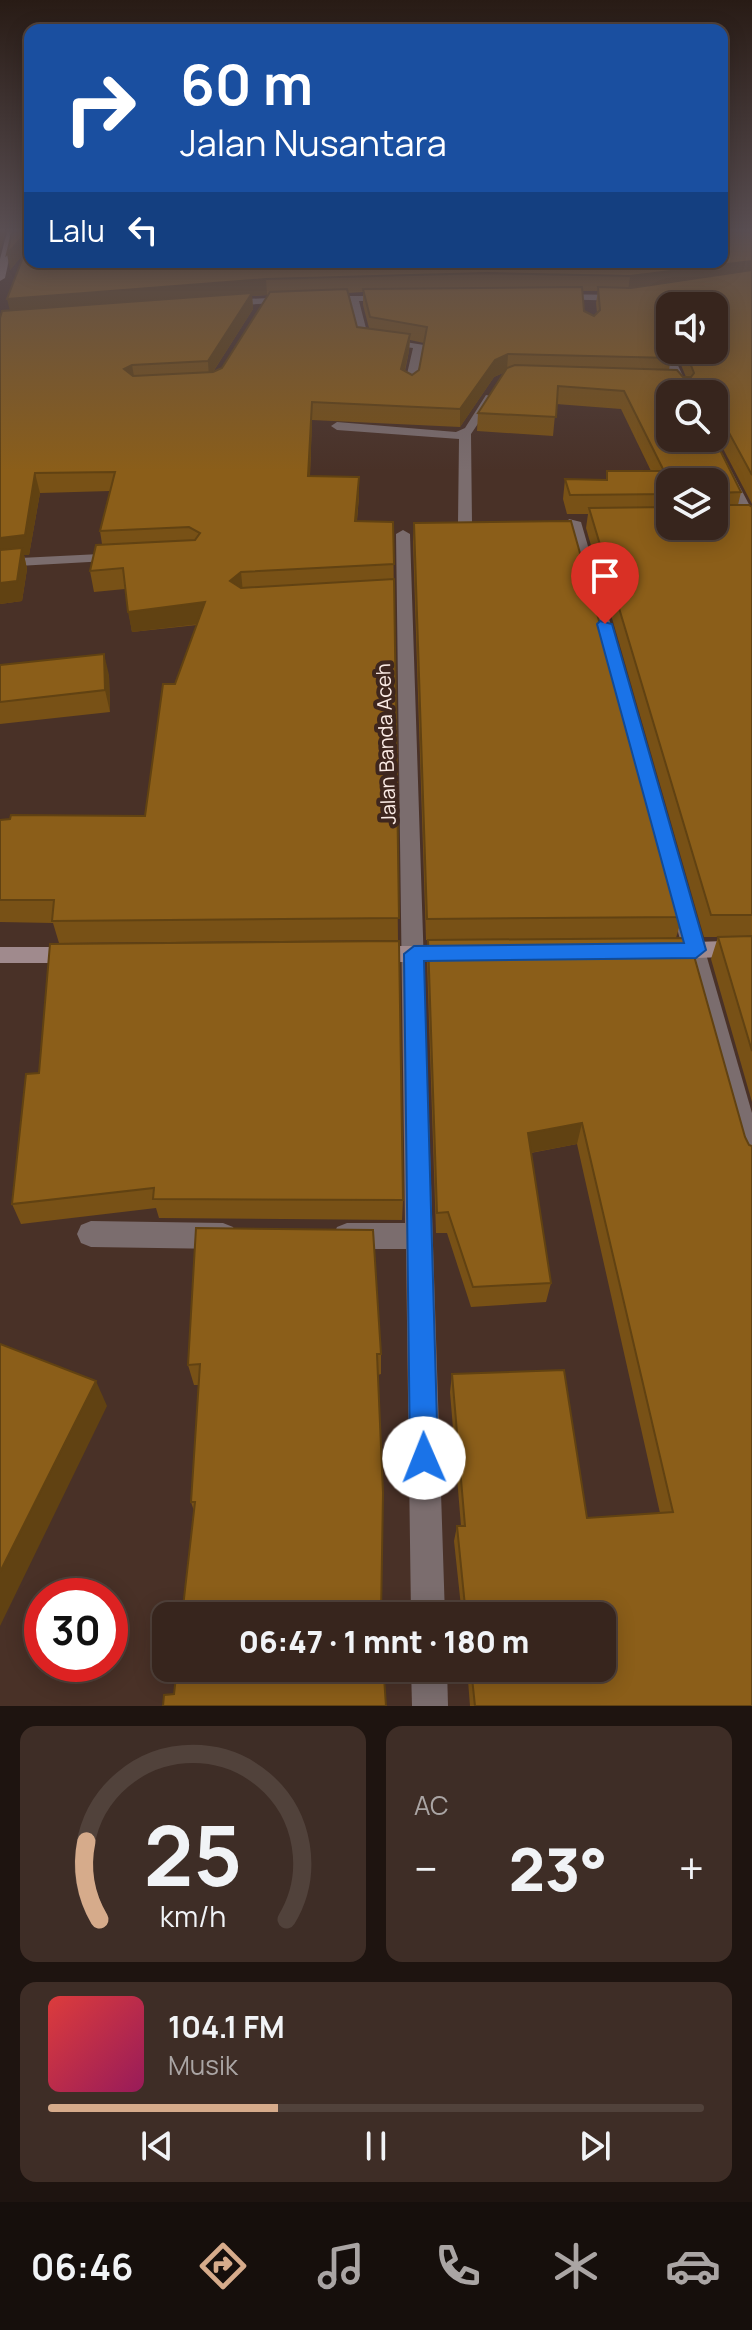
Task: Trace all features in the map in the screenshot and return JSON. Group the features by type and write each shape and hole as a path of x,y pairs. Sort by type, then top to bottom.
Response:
{"main road":[{"path":"649,951 752,948"},
{"path":"350,954 476,953"},
{"path":"0,955 95,955"}],"street":[{"path":"357,312 363,339 419,345 410,387"},
{"path":"465,523 465,434 500,381"},
{"path":"337,426 465,434"},
{"path":"715,452 748,519"},
{"path":"573,522 752,1157"},
{"path":"444,523 480,523"},
{"name":"Jalan Banda Aceh","path":"403,534 397,592 414,954 428,1602"},
{"path":"0,563 144,556"},
{"path":"91,1234 248,1236"},
{"path":"326,1236 419,1236"},
{"path":"429,1682 430,1706"}],"building":[{"path":"2,312 240,312 208,361 132,365 124,369 133,376 213,372 222,368 258,312 353,312 357,327 410,334 401,369 412,375 419,370 427,327 370,317 369,312 585,312 594,316 598,312 656,312 656,358 508,354 495,360 460,409 312,402 308,476 359,477 355,521 393,522 394,564 241,572 230,581 241,588 394,579 399,918 52,921 54,900 0,900 0,820 10,819 11,815 145,816 163,684 175,684 205,602 128,612 123,568 90,571 96,545 195,540 200,533 189,527 100,531 115,472 35,473 25,535 0,538"},
{"path":"728,312 752,312 752,475 728,431 728,380 656,380 656,452 721,452 741,492 728,493 728,468 662,468 624,391 558,386 556,417 478,413 507,368 515,365 677,370 683,377 691,377 694,373 690,364 728,364"},
{"path":"607,471 656,471 656,494 570,495 565,479 607,480"},
{"path":"728,505 752,507 752,915 711,915 589,508 656,507 656,540 728,540"},
{"path":"571,521 682,917 427,919 414,523"},
{"path":"22,548 17,581 0,583 0,550"},
{"path":"104,654 105,690 0,702 0,665"},
{"path":"752,936 752,1051 718,937"},
{"path":"689,938 745,1137 752,1146 752,1706 475,1706 472,1682 616,1682 616,1602 465,1602 457,1526 465,1526 452,1374 564,1370 587,1518 673,1512 582,1123 528,1133 551,1283 473,1287 448,1212 437,1213 428,940"},
{"path":"399,941 403,1200 153,1199 154,1188 12,1204 26,1074 39,1073 50,944"},
{"path":"196,1228 373,1230 381,1354 377,1354 383,1493 381,1602 184,1602 195,1502 191,1502 200,1364 188,1365"},
{"path":"0,1344 96,1381 0,1572"},
{"path":"175,1682 384,1682 386,1706 163,1706 164,1695 174,1694"}],"route":[{"path":"424,1458 412,994 414,954 696,950 605,624"}]}
